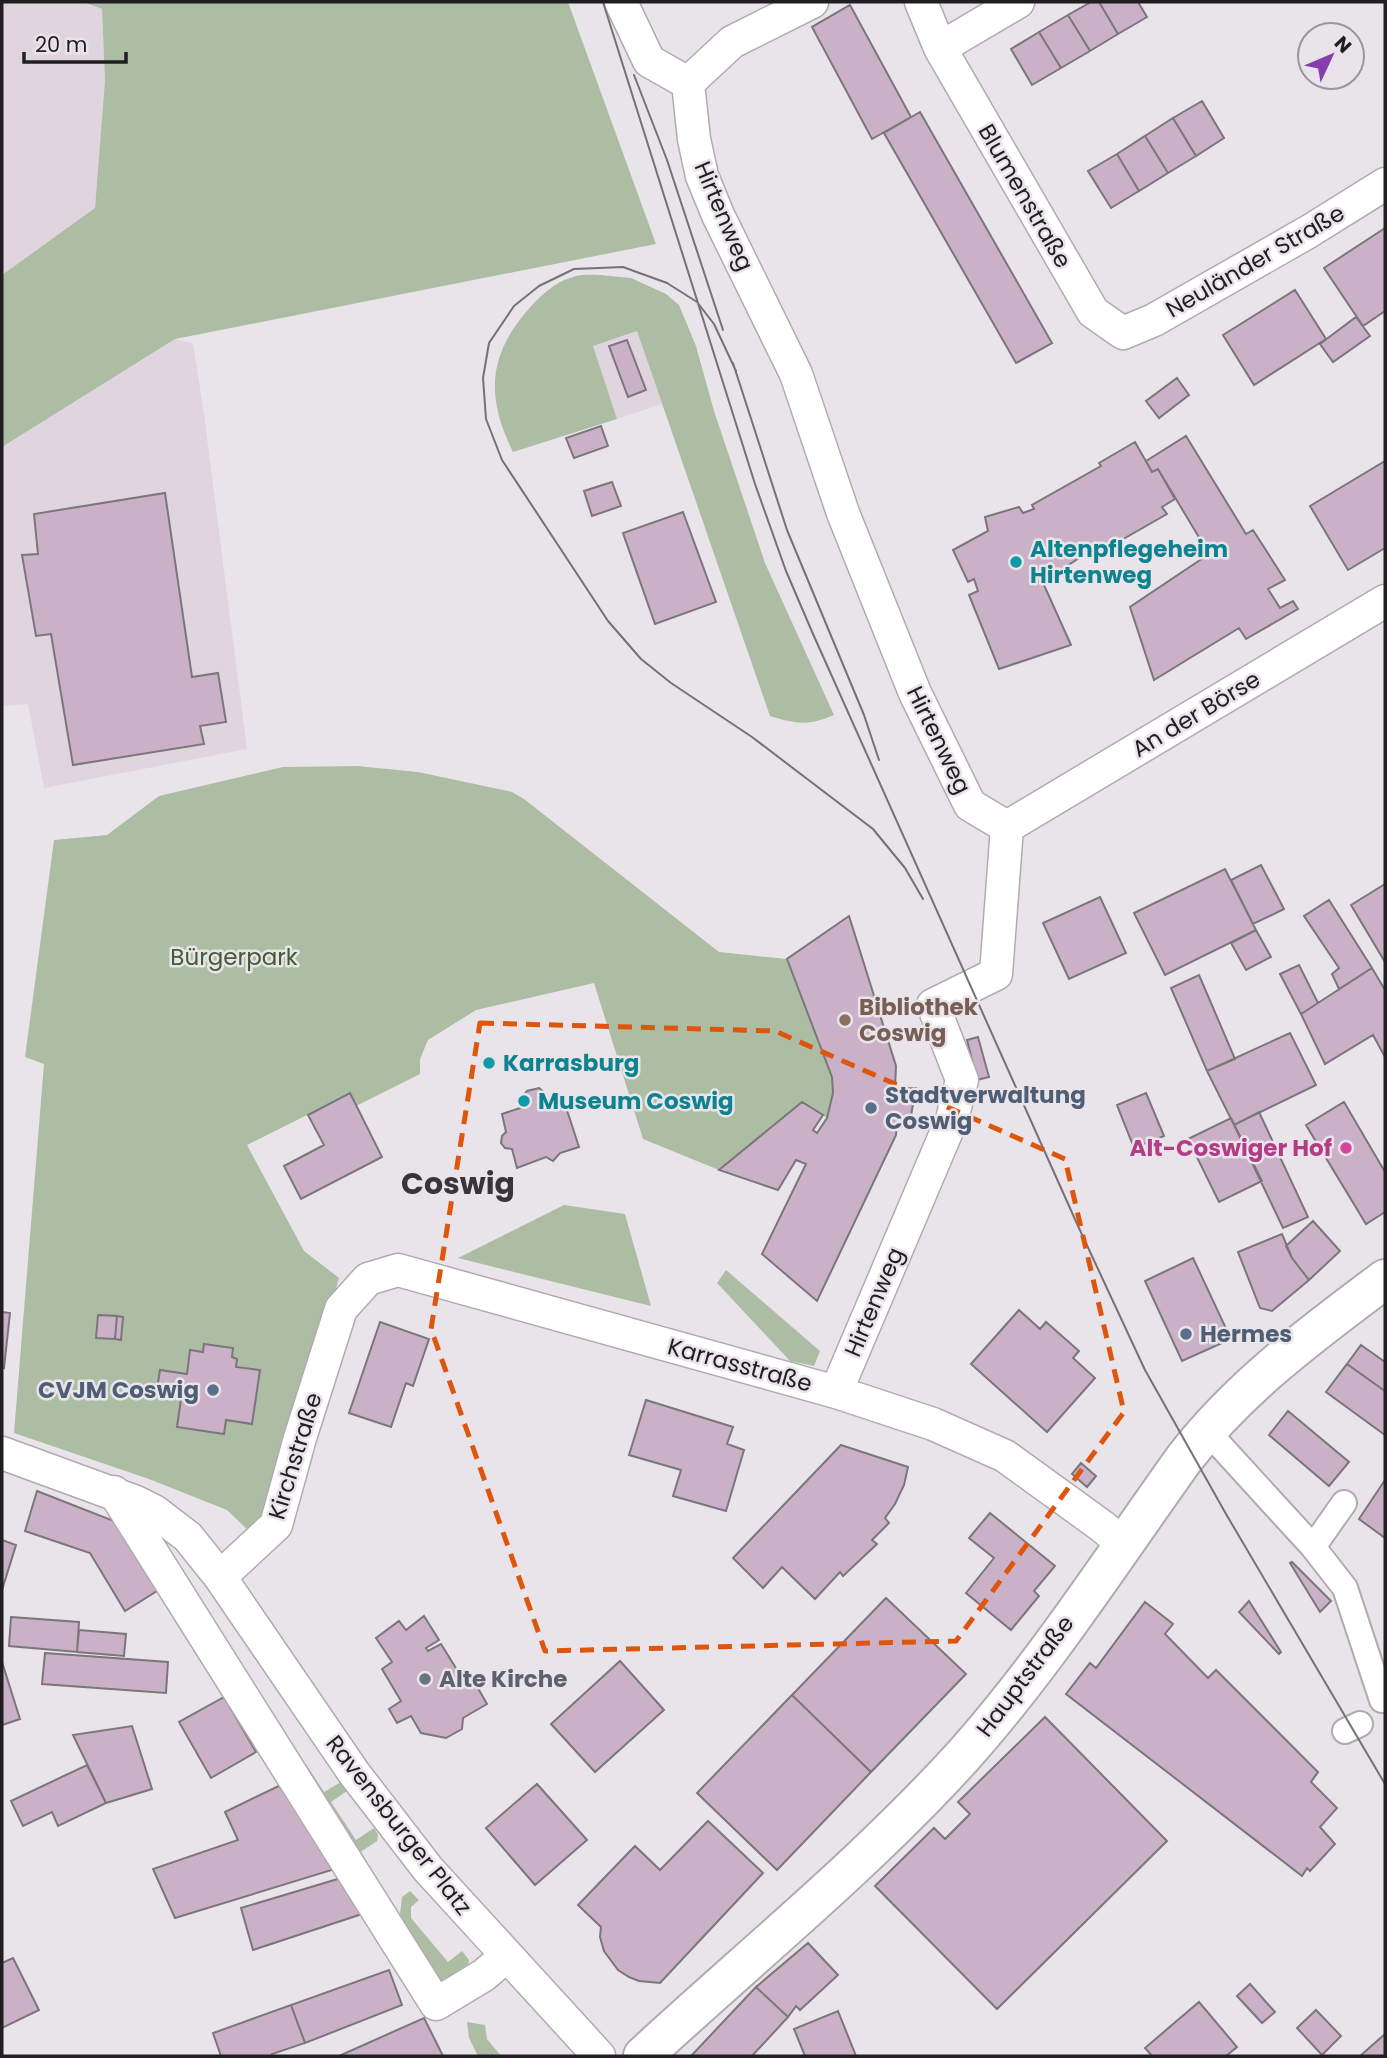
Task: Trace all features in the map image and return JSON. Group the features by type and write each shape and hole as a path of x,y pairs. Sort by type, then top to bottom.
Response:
{"main road":[{"name":"Hauptstraße","path":"643,2056 913,1810 1011,1699 1207,1431 1269,1369 1385,1279"}],"street":[{"path":"621,2 649,61 688,83 732,42 811,2"},
{"name":"Blumenstraße","path":"921,2 940,48 1093,312 1123,333"},
{"path":"940,48 1018,2"},
{"name":"Hirtenweg","path":"688,83 694,139 702,176 718,215 796,374 843,513 915,692 970,805 1007,827 996,974 933,1005 962,1080 952,1119 835,1392"},
{"name":"Neuländer Straße","path":"1123,333 1154,320 1308,232 1385,184"},
{"name":"An der Börse","path":"1007,827 1385,601"},
{"name":"Karrasstraße","path":"341,1309 368,1279 398,1270 835,1392 933,1424 1005,1456 1103,1527 1122,1544"},
{"name":"Kirchstraße","path":"219,1577 276,1525 341,1309"},
{"path":"1207,1431 1313,1547 1345,1588 1382,1700"},
{"path":"2,1453 114,1492 154,1511 188,1537 219,1577"},
{"path":"114,1492 436,2004 484,1975 506,1956"},
{"path":"1313,1547 1344,1503"},
{"name":"Ravensburger Platz","path":"219,1577 376,1802 428,1869 599,2056"}],"highlighted area":[{"path":"480,1023 775,1031 1065,1159 1124,1412 956,1641 545,1651 431,1329"}],"shaded area":[{"path":"2,2 83,2 102,9 105,80 95,209 2,275"},
{"path":"637,331 662,404 617,419 593,346"},
{"path":"175,339 193,343 247,749 44,788 28,704 2,706 2,447"}],"green space":[{"path":"83,2 568,2 656,244 175,339 2,447 2,275 95,208 105,80 102,9"},
{"path":"576,276 631,278 666,294 679,305 696,346 714,411 765,563 834,715 802,723 770,716 637,331 593,346 617,419 513,452 504,433 495,397 495,379 504,346 526,312 553,287"},
{"name":"Bürgerpark","path":"357,766 418,772 512,792 719,952 787,959 832,1077 833,1093 827,1118 802,1102 719,1170 643,1139 594,983 476,1010 428,1040 420,1059 420,1074 356,1106 349,1094 247,1145 304,1251 339,1278 271,1519 252,1534 227,1510 149,1479 14,1433 44,1064 25,1057 54,840 107,835 159,796 283,767"},
{"path":"564,1205 625,1214 651,1306 458,1258"},
{"path":"726,1270 820,1351 814,1366 790,1361 717,1283"},
{"path":"306,1764 324,1792 341,1782 347,1791 331,1802 356,1840 374,1828 378,1835 377,1841 359,1853 298,1769"},
{"path":"410,1891 419,1900 411,1907 411,1918 448,1962 462,1951 469,1960 467,1970 440,1986 399,1923 402,1897"},
{"path":"467,2022 485,2025 487,2039 501,2056 478,2056 469,2038"}],"building":[{"path":"1091,2 1099,2 1118,34 1090,51 1068,15"},
{"path":"1099,2 1138,2 1147,17 1118,34"},
{"path":"850,5 911,117 872,139 812,27"},
{"path":"1068,15 1090,51 1061,68 1039,32"},
{"path":"1039,32 1061,68 1032,85 1011,49"},
{"path":"1202,101 1224,138 1196,156 1173,118"},
{"path":"920,112 1052,343 1016,363 884,133"},
{"path":"1173,118 1196,156 1168,173 1145,136"},
{"path":"1145,136 1168,173 1139,191 1117,154"},
{"path":"1117,154 1139,191 1111,208 1088,171"},
{"path":"1385,228 1385,311 1363,326 1324,268"},
{"path":"1295,290 1326,339 1254,385 1223,335"},
{"path":"1356,317 1370,336 1333,362 1320,344"},
{"path":"627,340 646,390 628,397 609,346"},
{"path":"1177,378 1189,395 1159,418 1146,401"},
{"path":"601,426 608,446 574,458 566,438"},
{"path":"1186,436 1246,534 1253,530 1285,580 1268,589 1280,608 1293,601 1298,609 1246,639 1239,628 1154,680 1130,607 1209,554 1158,469 1152,472 1146,461"},
{"name":"Altenpflegeheim Hirtenweg","path":"1135,442 1152,472 1158,469 1175,499 1162,507 1167,514 1097,554 1093,549 1050,577 1046,570 1039,574 1071,645 999,669 969,595 978,591 974,579 968,582 953,550 988,531 985,517 1019,507 1023,513 1034,509 1032,505 1101,466 1099,463"},
{"path":"1385,461 1385,548 1348,570 1310,506"},
{"path":"612,482 621,506 592,516 584,491"},
{"path":"165,493 192,677 218,673 226,722 200,726 204,744 73,765 51,634 36,636 22,555 38,554 34,514"},
{"path":"683,512 716,602 655,624 623,533"},
{"path":"1261,865 1284,909 1253,924 1231,880"},
{"path":"1225,869 1256,930 1165,975 1134,913"},
{"path":"1385,884 1385,962 1351,905"},
{"path":"1100,897 1126,953 1069,979 1043,923"},
{"path":"1329,900 1372,968 1339,989 1332,974 1339,968 1304,916"},
{"name":"Stadtverwaltung Coswig","path":"849,916 896,1066 895,1089 916,1088 910,1121 897,1118 896,1135 817,1301 762,1254 806,1164 796,1160 778,1190 719,1170 802,1102 823,1115 813,1130 817,1133 827,1118 833,1093 832,1077 787,959"},
{"path":"1256,930 1271,957 1246,970 1231,943"},
{"path":"1299,965 1318,1003 1301,1014 1280,974"},
{"path":"1372,968 1385,990 1385,1057 1373,1035 1325,1064 1301,1014"},
{"path":"1199,975 1235,1059 1207,1071 1171,988"},
{"path":"1290,1033 1316,1085 1234,1125 1207,1071"},
{"path":"978,1037 989,1077 977,1080 967,1040"},
{"path":"539,1088 547,1099 562,1095 579,1147 560,1153 553,1161 546,1157 517,1168 512,1149 505,1148 501,1143 506,1132 502,1114 526,1106 523,1096 527,1091"},
{"path":"350,1093 382,1157 301,1199 284,1166 324,1145 308,1115"},
{"path":"1146,1093 1164,1136 1134,1148 1117,1105"},
{"name":"Alt-Coswiger Hof","path":"1344,1102 1385,1172 1385,1212 1366,1224 1306,1125"},
{"path":"1259,1112 1308,1217 1283,1228 1234,1125"},
{"path":"1231,1118 1262,1181 1219,1202 1188,1139"},
{"path":"1313,1221 1340,1251 1309,1280 1286,1246"},
{"path":"1282,1234 1292,1258 1309,1280 1272,1311 1260,1308 1238,1252"},
{"path":"1193,1258 1231,1339 1182,1361 1145,1281"},
{"path":"1019,1310 1040,1329 1046,1322 1079,1351 1073,1358 1095,1378 1047,1432 971,1364"},
{"path":"2,1312 10,1313 4,1368 2,1367"},
{"path":"98,1315 117,1316 115,1339 96,1338"},
{"path":"117,1316 123,1317 121,1340 115,1339"},
{"path":"380,1322 429,1339 413,1386 406,1383 391,1427 349,1413"},
{"name":"CVJM Coswig","path":"204,1344 233,1348 232,1357 237,1359 236,1367 260,1370 252,1424 226,1420 224,1434 177,1427 182,1392 157,1389 160,1370 187,1374 190,1350 203,1352"},
{"path":"1361,1345 1385,1362 1385,1391 1347,1364"},
{"path":"1347,1364 1385,1391 1385,1435 1326,1392"},
{"path":"646,1400 733,1427 727,1444 744,1450 726,1511 673,1496 681,1470 629,1455"},
{"path":"1288,1411 1349,1462 1329,1486 1269,1435"},
{"path":"841,1445 908,1467 904,1485 885,1518 889,1523 872,1540 877,1544 843,1576 840,1572 815,1599 782,1567 763,1588 733,1558"},
{"path":"1081,1463 1096,1476 1087,1487 1072,1474"},
{"path":"1385,1480 1385,1538 1359,1519"},
{"path":"37,1491 129,1527 165,1586 125,1611 90,1553 25,1531"},
{"path":"990,1513 1055,1566 1034,1591 1039,1596 1011,1630 966,1593 994,1558 969,1538"},
{"path":"2,1540 16,1545 2,1590"},
{"path":"1290,1563 1331,1601 1320,1612"},
{"path":"886,1598 966,1674 871,1772 792,1695"},
{"path":"1249,1601 1281,1652 1279,1654 1239,1612"},
{"path":"1145,1602 1173,1624 1165,1634 1208,1678 1216,1670 1318,1772 1311,1782 1337,1808 1320,1827 1335,1844 1310,1871 1307,1868 1302,1876 1066,1694 1090,1663 1096,1668"},
{"name":"Alte Kirche","path":"424,1616 439,1640 426,1648 428,1651 441,1644 464,1681 471,1676 487,1704 463,1718 462,1729 446,1738 421,1733 411,1716 397,1723 389,1709 401,1701 382,1669 392,1662 376,1638 399,1621 406,1630"},
{"path":"11,1617 79,1622 77,1652 9,1646"},
{"path":"79,1630 126,1634 124,1656 77,1652"},
{"path":"45,1653 168,1662 166,1693 42,1684"},
{"path":"620,1661 664,1710 595,1772 551,1724"},
{"path":"2,1662 20,1719 2,1725"},
{"path":"792,1695 871,1772 777,1870 697,1793"},
{"path":"224,1697 256,1752 211,1778 179,1722"},
{"path":"1045,1717 1167,1841 997,2009 875,1886 934,1828 945,1839 970,1814 958,1802"},
{"path":"132,1726 152,1789 106,1803 73,1735"},
{"path":"87,1765 106,1803 58,1826 52,1812 23,1826 11,1801"},
{"path":"289,1781 335,1869 175,1918 153,1869 238,1840 225,1812"},
{"path":"537,1784 587,1840 535,1885 486,1828"},
{"path":"708,1821 763,1873 660,1983 629,1977 618,1970 604,1951 600,1937 601,1927 578,1905 635,1846 660,1870"},
{"path":"351,1875 365,1913 253,1950 241,1908"},
{"path":"808,1943 838,1975 800,2010 796,2006 788,2017 756,1987"},
{"path":"13,1958 39,2010 2,2028 2,1963"},
{"path":"389,1970 402,2005 305,2043 291,2005"},
{"path":"1250,1984 1275,2012 1262,2023 1237,1996"},
{"path":"756,1987 788,2017 752,2056 691,2056"},
{"path":"1199,2002 1237,2047 1226,2056 1152,2056 1145,2048"},
{"path":"291,2005 305,2043 272,2054 273,2056 221,2056 213,2033"},
{"path":"1316,2010 1341,2036 1322,2055 1297,2028"},
{"path":"838,2011 856,2056 805,2056 794,2029"},
{"path":"424,2018 443,2056 339,2056"},
{"path":"1385,2034 1385,2056 1360,2056"}],"tram line":[{"path":"603,2 755,484 786,571 813,634 1145,1370 1226,1514 1385,1784"},
{"path":"634,75 667,160 723,330"},
{"path":"736,371 714,324 697,302 667,283 623,267 574,269 539,286 514,306 489,343 483,378 486,419 502,460 608,621 641,659 671,683 752,737 873,829 905,868 923,899"},
{"path":"733,363 787,530 864,715 879,760"}],"place":[{"name":"Altenpflegeheim Hirtenweg","path":"1016,562"},
{"name":"Bibliothek Coswig","path":"845,1020"},
{"name":"Karrasburg","path":"489,1063"},
{"name":"Museum Coswig","path":"524,1101"},
{"name":"Stadtverwaltung Coswig","path":"871,1108"},
{"name":"Alt-Coswiger Hof","path":"1346,1148"},
{"name":"Hermes","path":"1186,1334"},
{"name":"CVJM Coswig","path":"213,1390"},
{"name":"Alte Kirche","path":"425,1679"}],"district":[{"name":"Coswig","path":"458,1184"}]}
